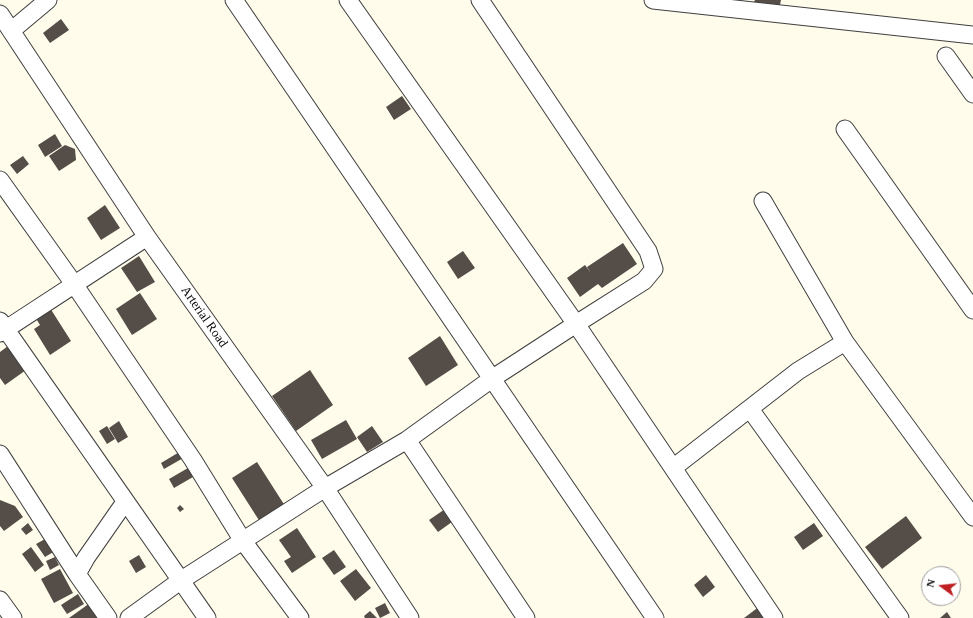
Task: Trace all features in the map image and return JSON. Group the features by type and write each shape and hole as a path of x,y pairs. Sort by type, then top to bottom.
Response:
{"street":[{"path":"11,31 48,0"},
{"path":"234,0 493,378 655,618"},
{"path":"348,0 576,324 774,618"},
{"path":"129,618 180,581 325,488 408,440 493,378 644,281 654,269 648,251 480,0"},
{"path":"653,0 973,35"},
{"name":"Arterial Road","path":"0,14 147,237 325,488 410,618"},
{"path":"946,56 973,94"},
{"path":"845,129 973,310"},
{"path":"0,180 74,284 193,460 243,541 300,618"},
{"path":"763,201 845,342 973,517"},
{"path":"147,237 2,328 207,618"},
{"path":"673,468 750,410 798,371 845,342"},
{"path":"750,410 900,618"},
{"path":"408,440 526,618"},
{"path":"0,454 77,574 108,618"},
{"path":"77,574 86,558 125,502"},
{"path":"0,600 12,618"}],"building":[{"path":"755,0 781,0 780,5 754,2"},
{"path":"61,19 69,30 50,43 43,33"},
{"path":"402,96 411,109 394,120 386,107"},
{"path":"55,134 62,146 45,157 38,145"},
{"path":"65,145 75,149 76,160 59,171 49,156"},
{"path":"23,156 29,164 17,174 10,165"},
{"path":"105,205 120,228 101,240 87,218"},
{"path":"623,243 637,264 602,288 598,284 580,297 567,278 585,265 591,273 587,267"},
{"path":"463,251 475,268 458,279 447,262"},
{"path":"139,256 155,282 137,292 121,268"},
{"path":"140,293 157,319 132,335 116,309"},
{"path":"50,308 71,341 50,355 34,329 40,325 35,317"},
{"path":"440,336 458,365 426,386 408,358"},
{"path":"8,346 26,370 5,385 0,378 0,352"},
{"path":"310,370 333,405 296,431 272,396"},
{"path":"346,420 357,439 322,459 311,440"},
{"path":"119,421 128,437 118,443 109,428"},
{"path":"107,426 115,439 107,444 99,431"},
{"path":"372,426 383,442 367,452 357,437"},
{"path":"181,451 185,457 164,469 161,463"},
{"path":"257,462 287,509 262,525 232,478"},
{"path":"188,468 193,477 174,488 169,479"},
{"path":"0,500 15,506 23,517 4,531 0,526"},
{"path":"180,505 184,509 180,512 177,508"},
{"path":"448,507 456,519 438,532 429,520"},
{"path":"906,516 922,538 882,569 865,547"},
{"path":"28,523 33,530 26,535 21,529"},
{"path":"814,523 823,536 803,550 794,537"},
{"path":"297,528 316,557 292,573 284,561 291,557 279,540"},
{"path":"47,538 55,551 45,557 36,544"},
{"path":"31,547 44,565 35,572 22,554"},
{"path":"334,550 346,567 334,575 322,558"},
{"path":"139,555 146,567 136,573 129,561"},
{"path":"55,557 59,565 50,570 46,561"},
{"path":"60,569 73,593 54,603 41,579"},
{"path":"356,569 371,588 355,601 340,581"},
{"path":"706,575 715,587 703,597 694,585"},
{"path":"78,594 84,604 67,614 61,605"},
{"path":"90,603 98,618 69,618"},
{"path":"385,603 390,613 380,618 375,608"},
{"path":"760,606 768,618 744,618"},
{"path":"370,611 377,618 365,618 364,616"},
{"path":"947,612 951,618 940,618"}]}
